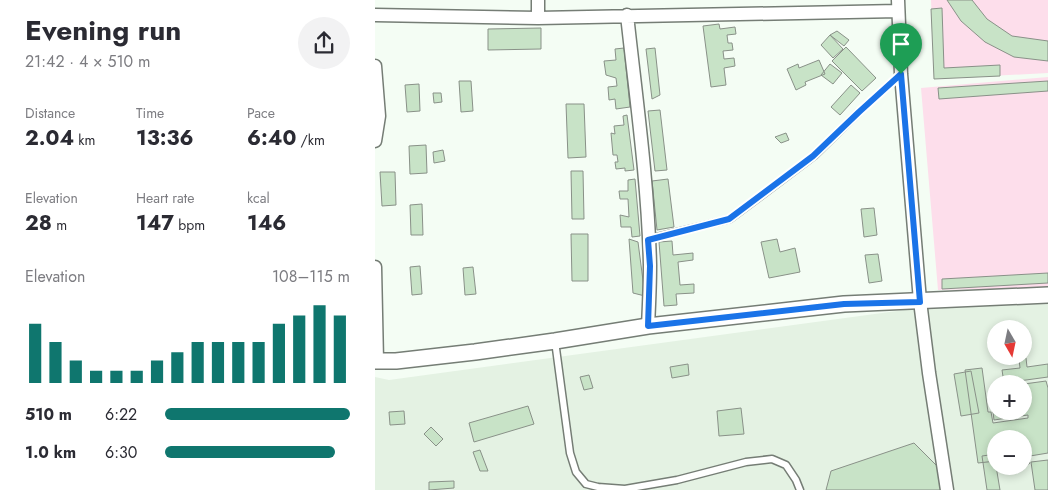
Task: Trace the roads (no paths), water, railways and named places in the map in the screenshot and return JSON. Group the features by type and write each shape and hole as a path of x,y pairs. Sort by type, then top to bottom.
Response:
{"street":[{"path":"538,0 538,18"},
{"path":"375,15 538,18 800,6 898,5 901,74 920,302 947,490"},
{"path":"627,15 641,140 650,266 648,326"},
{"path":"375,66 379,116 375,141"},
{"path":"375,267 376,361 431,358 648,326 844,304 1048,295"}],"lane":[{"path":"648,240 729,219 813,156 901,74"},
{"path":"555,341 570,453 576,472 586,484 598,488 625,488 677,480 746,462 772,459 787,465 800,490"}]}
